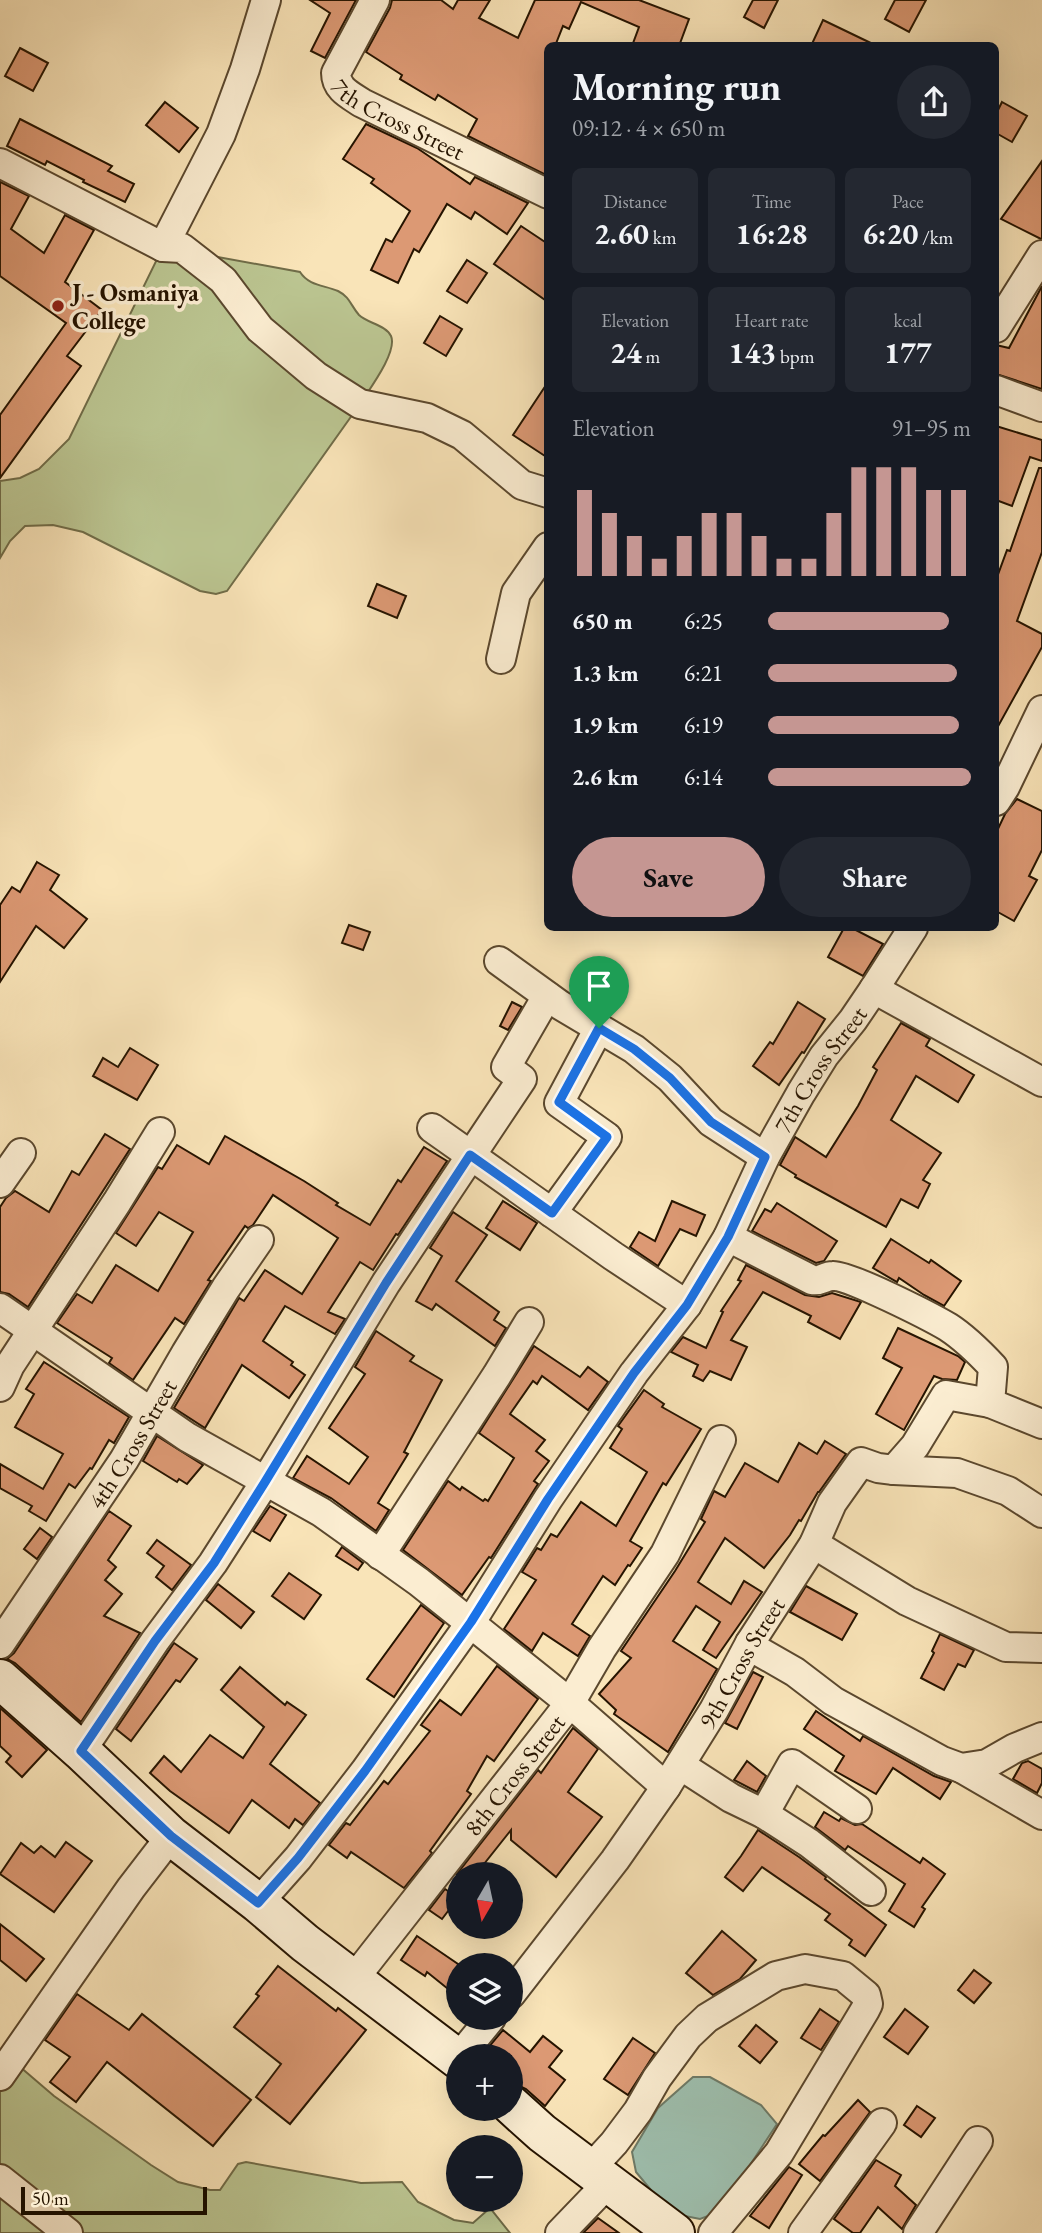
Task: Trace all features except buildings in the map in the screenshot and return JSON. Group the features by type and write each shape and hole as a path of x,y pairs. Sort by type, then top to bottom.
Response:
{"main road":[{"path":"0,1679 171,1836 305,1943 446,2048"},
{"path":"523,2116 675,2233"}],"street":[{"path":"163,247 221,134 267,0"},
{"name":"7th Cross Street","path":"375,0 336,73 340,88 362,103 544,192"},
{"path":"0,163 163,247 182,248 223,280 260,329 327,383 360,404 427,418 461,435 522,485 544,492"},
{"path":"999,323 1042,255"},
{"path":"999,391 1042,407"},
{"path":"500,659 516,593 544,553"},
{"path":"999,797 1042,710"},
{"name":"7th Cross Street","path":"258,1903 298,1858 365,1771 471,1622 548,1499 634,1373 687,1305 728,1237 778,1130 824,1056 853,1020 911,931"},
{"path":"499,961 547,996 634,1049 670,1078 711,1122 765,1157"},
{"path":"874,989 1042,1082"},
{"path":"81,1751 155,1641 214,1563 386,1283 522,1079 506,1067 547,996"},
{"path":"552,1213 607,1137 559,1102 599,1028"},
{"path":"432,1128 687,1305"},
{"path":"0,1387 10,1365 160,1132"},
{"path":"0,1183 21,1153"},
{"path":"728,1237 812,1280 819,1281 833,1276 860,1285 948,1327 977,1349 993,1367 990,1403"},
{"name":"4th Cross Street","path":"0,1644 124,1460 226,1287 259,1240"},
{"path":"0,1308 187,1437 321,1512 419,1582 570,1703 673,1776 764,1814 809,1843 871,1891"},
{"path":"380,1555 529,1322"},
{"path":"894,1470 915,1446 946,1395 990,1403 1042,1424"},
{"path":"924,1432 957,1473"},
{"name":"8th Cross Street","path":"353,1980 570,1703 602,1648 665,1554 721,1440"},
{"name":"9th Cross Street","path":"523,1979 615,1860 673,1776 750,1643 814,1544 832,1503 862,1462 894,1470"},
{"path":"894,1470 957,1473 1008,1490 1042,1513"},
{"path":"814,1544 907,1601 1006,1647 1042,1648"},
{"path":"750,1643 833,1701 942,1761 961,1768 1042,1815"},
{"path":"961,1768 987,1765 1015,1748 1042,1737"},
{"path":"764,1814 792,1764 857,1809"},
{"path":"0,2076 131,1888 171,1836"},
{"path":"560,2233 599,2175 614,2143 638,2111 657,2078 688,2036 707,2018 776,1976 805,1969 843,1976 866,1995 868,2004 865,2010 779,2153 713,2233"},
{"path":"470,2044 481,2030"},
{"path":"803,2233 882,2123"},
{"path":"918,2233 978,2141"},
{"path":"0,2179 68,2233"}],"green space":[{"path":"163,247 300,272 312,283 342,293 359,315 389,332 392,343 386,361 360,404 227,591 216,594 200,591 83,532 53,525 25,526 10,541 0,558 0,481 20,478 39,469 69,439"},
{"path":"12,2060 54,2096 178,2182 220,2190 238,2164 246,2162 361,2183 402,2182 418,2202 454,2220 473,2223 485,2212 493,2212 510,2233 0,2233 0,2076"}],"shaded area":[{"path":"693,2077 710,2077 761,2105 777,2124 719,2212 700,2219 670,2213 636,2172 632,2152 658,2108"}],"place":[{"name":"J - Osmaniya College","path":"58,306"}],"route":[{"path":"599,1028 634,1049 670,1078 711,1122 765,1157 728,1237 687,1305 634,1373 589,1438 471,1622 365,1771 298,1858 258,1903 171,1836 81,1751 155,1641 214,1563 386,1283 470,1155 552,1213 607,1137 559,1102 599,1028"}]}
